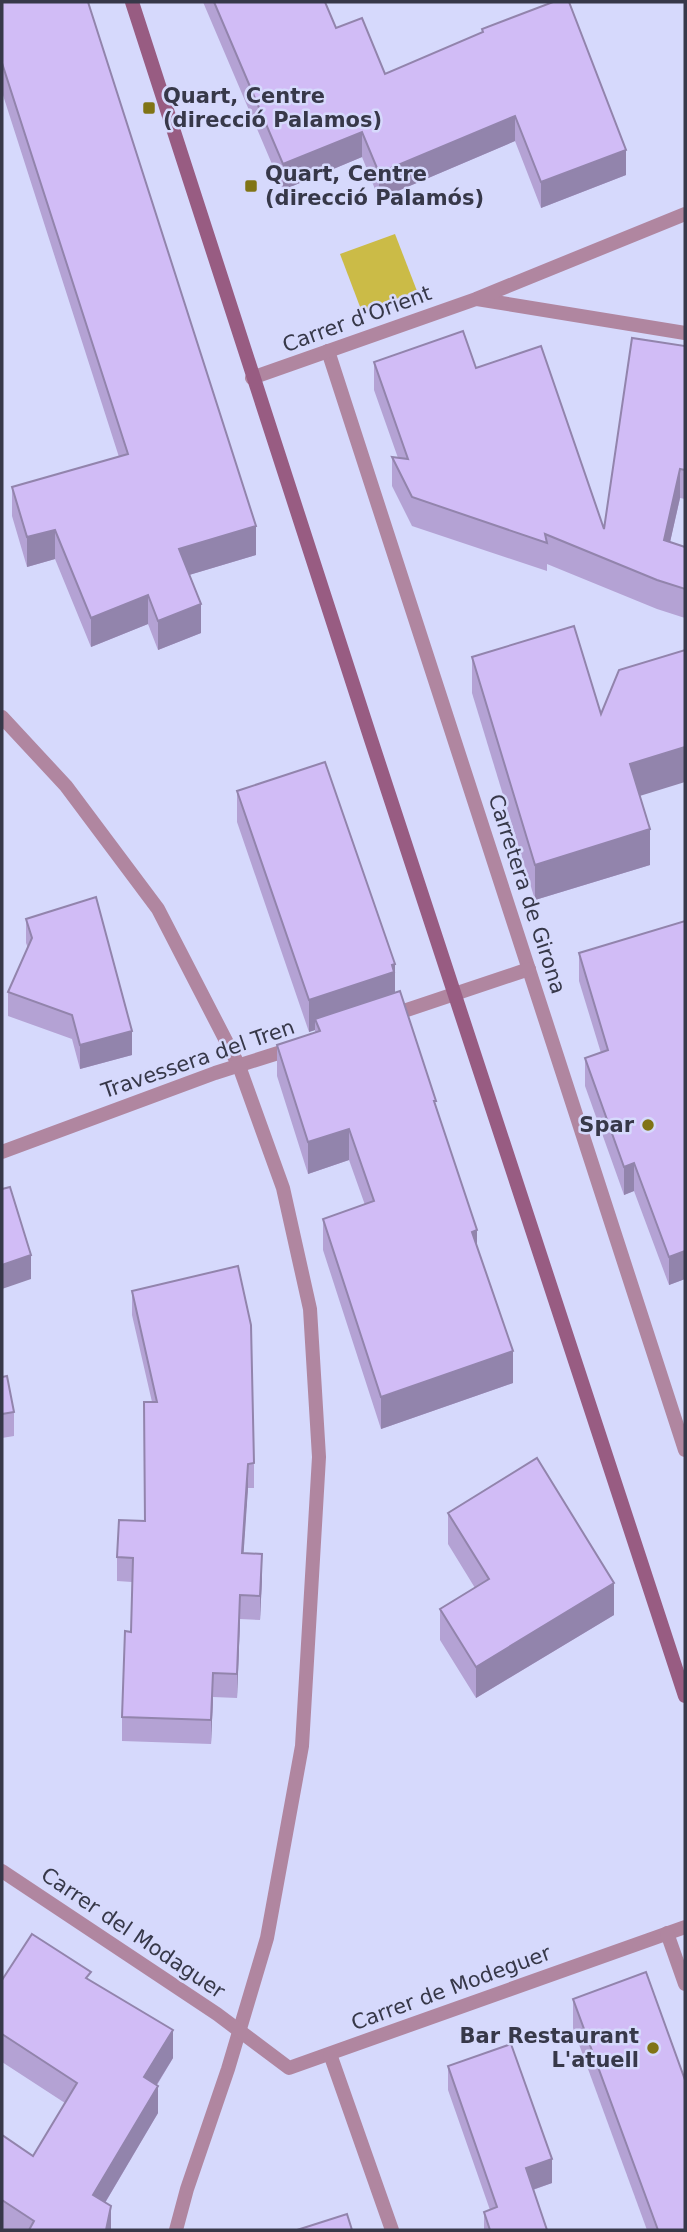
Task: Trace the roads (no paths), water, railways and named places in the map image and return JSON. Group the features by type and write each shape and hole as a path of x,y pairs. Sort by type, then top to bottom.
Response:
{"main road":[{"path":"132,2 252,378 685,1696"}],"street":[{"name":"Carrer d'Orient","path":"252,378 476,299 685,214"},
{"name":"Carrer d'Orient","path":"476,299 685,333"},
{"name":"Carretera de Girona","path":"328,351 685,1450"},
{"path":"2,717 66,786 158,909 239,1066 283,1188 310,1309 319,1457 302,1746 267,1938 176,2230"},
{"path":"379,1019 529,969"},
{"name":"Travessera del Tren","path":"2,1152 303,1044"},
{"name":"Carrer del Modaguer","path":"2,1871 240,2031"},
{"name":"Carrer de Modeguer","path":"240,2031 289,2068 685,1927"},
{"path":"667,1933 685,1984"},
{"path":"330,2054 392,2230"}],"place":[{"name":"Quart, Centre (direcció Palamos)","path":"149,108"},
{"name":"Quart, Centre (direcció Palamós)","path":"251,186"},
{"name":"Spar","path":"648,1125"},
{"name":"Bar Restaurant L'atuell","path":"653,2048"}]}
